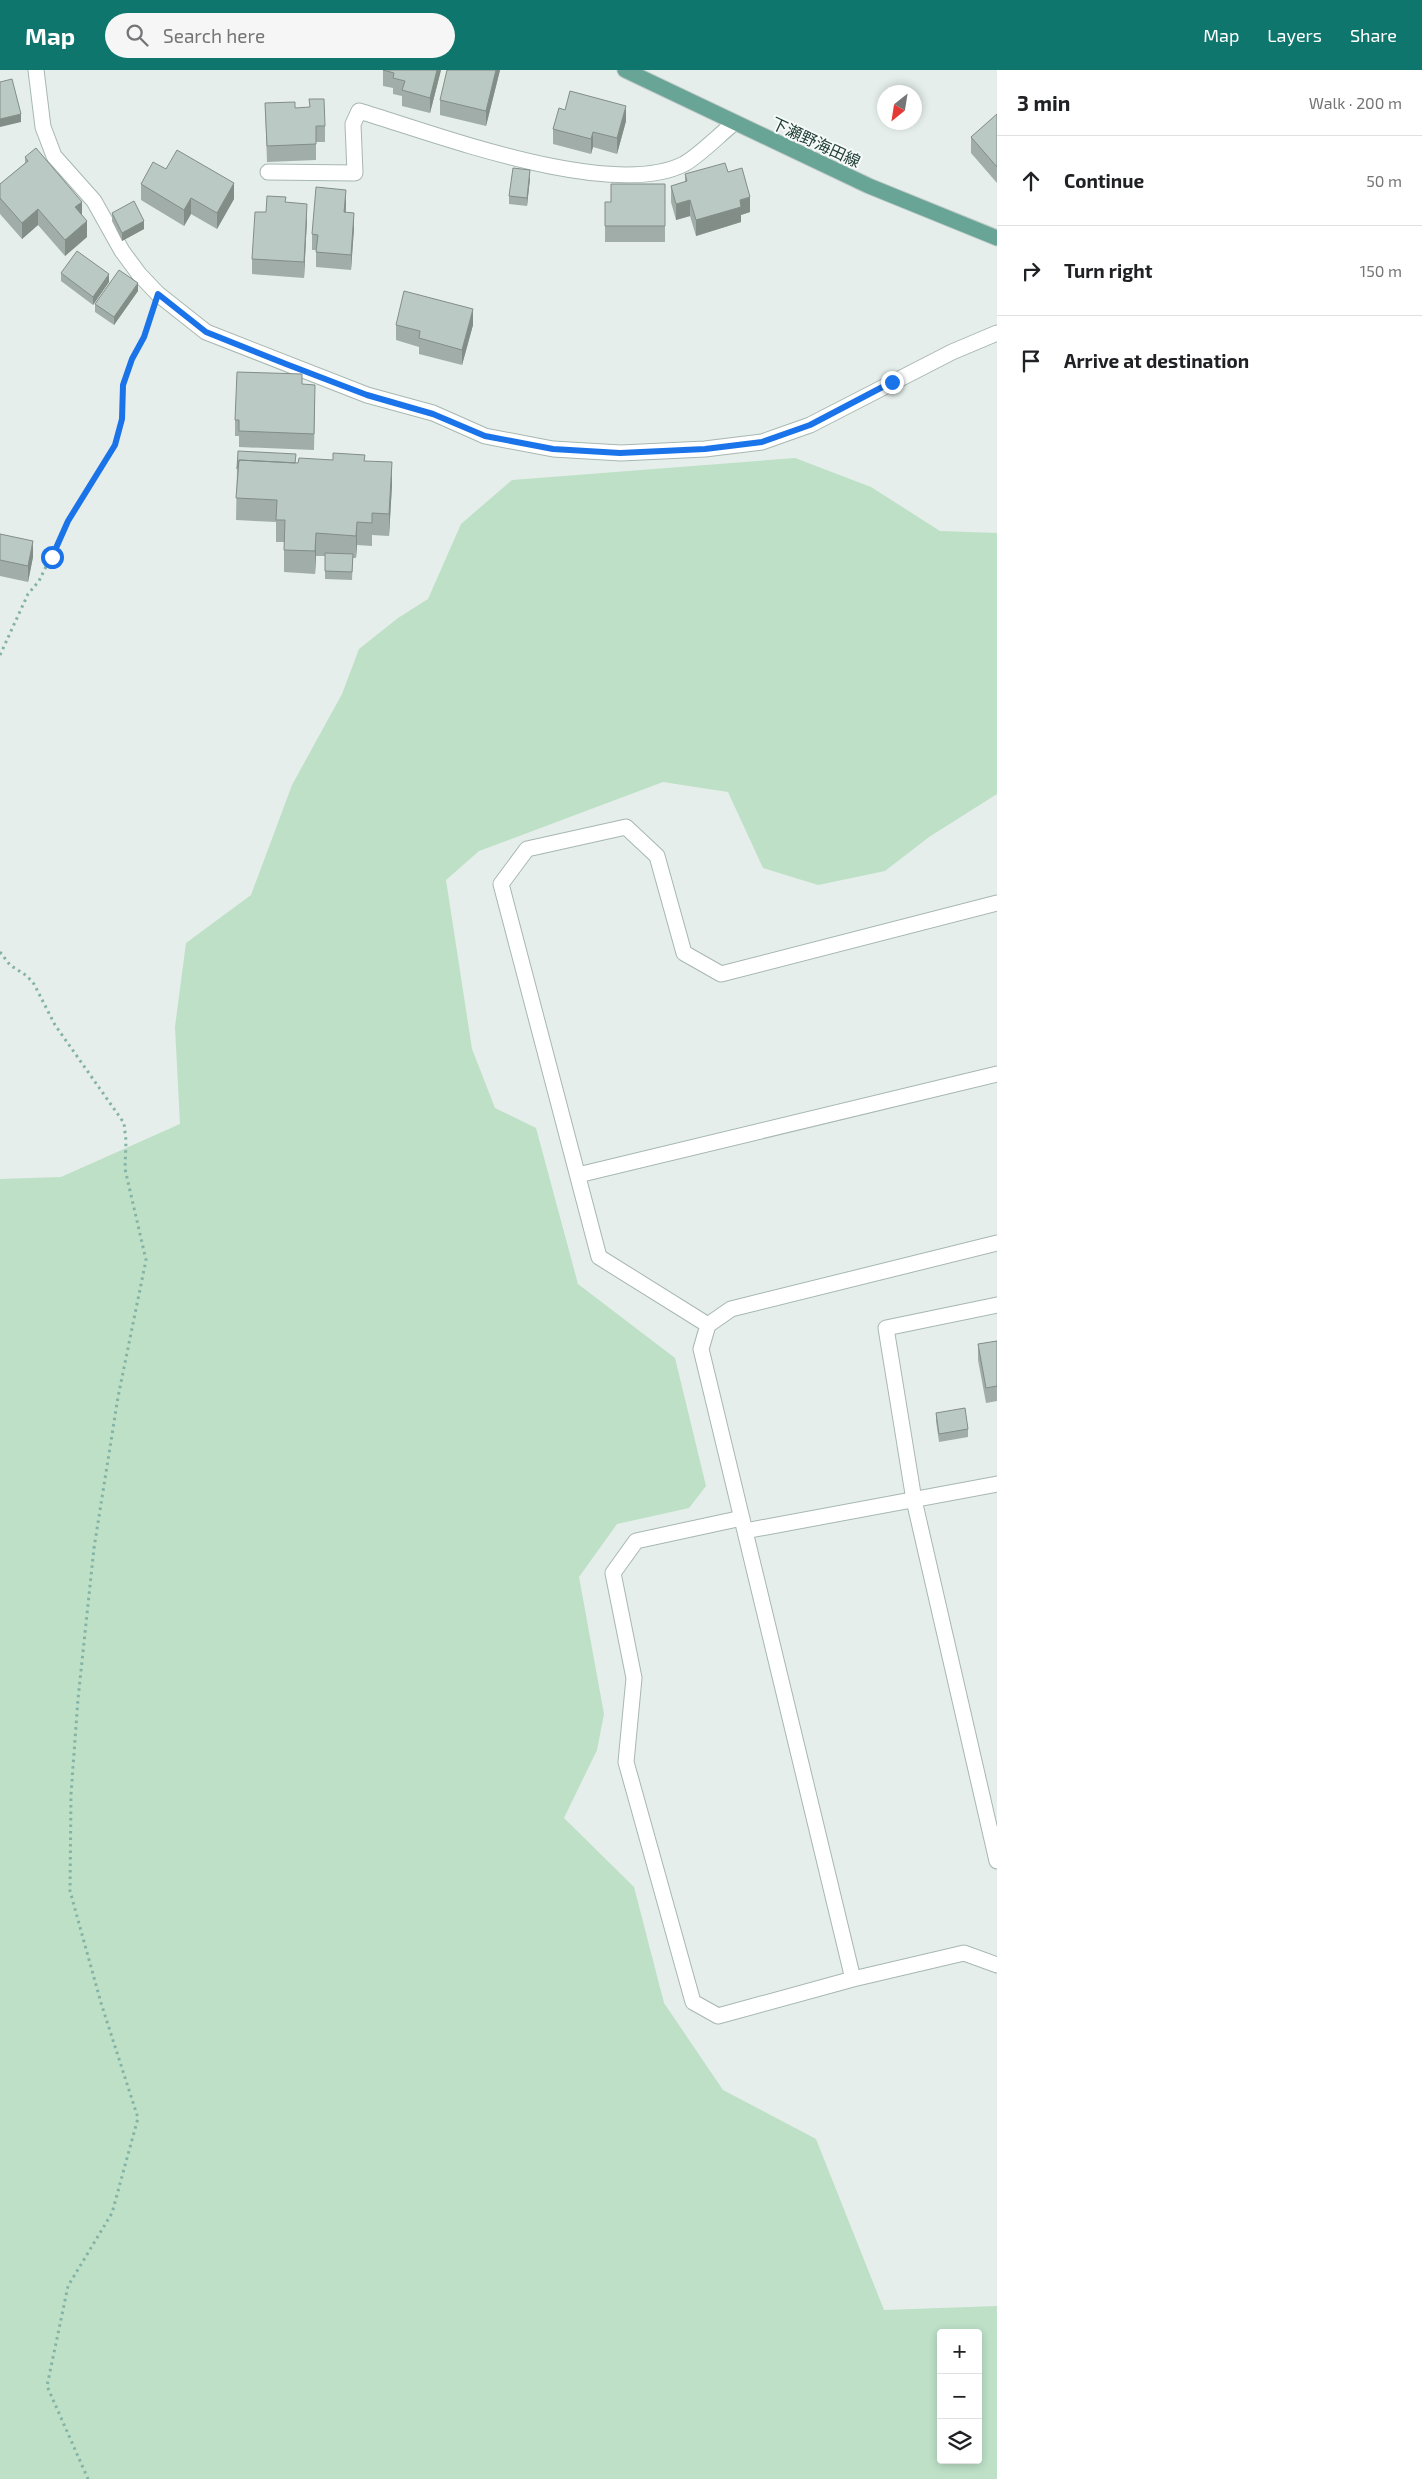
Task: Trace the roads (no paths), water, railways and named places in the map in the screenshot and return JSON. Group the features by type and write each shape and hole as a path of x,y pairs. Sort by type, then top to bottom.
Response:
{"main road":[{"name":"下瀬野海田線","path":"625,70 868,186 997,238"}],"street":[{"path":"36,70 44,127 54,156 94,201 122,251 158,294 206,332 367,395 433,414 485,436 553,449 620,453 705,449 762,442 810,425 944,356 997,333"},
{"path":"268,172 355,173 353,124 359,111 519,159 592,174 647,175 684,164 734,123"},
{"path":"708,1325 599,1257 500,884 527,849 626,828 657,856 684,953 721,974 997,903"},
{"path":"578,1175 997,1074"},
{"path":"854,1979 701,1349 708,1325 731,1309 997,1243"},
{"path":"997,1305 886,1328 914,1500 997,1861"},
{"path":"997,1484 914,1500 636,1542 613,1573 634,1678 626,1762 693,2002 718,2016 854,1979 964,1953 997,1965"}]}
